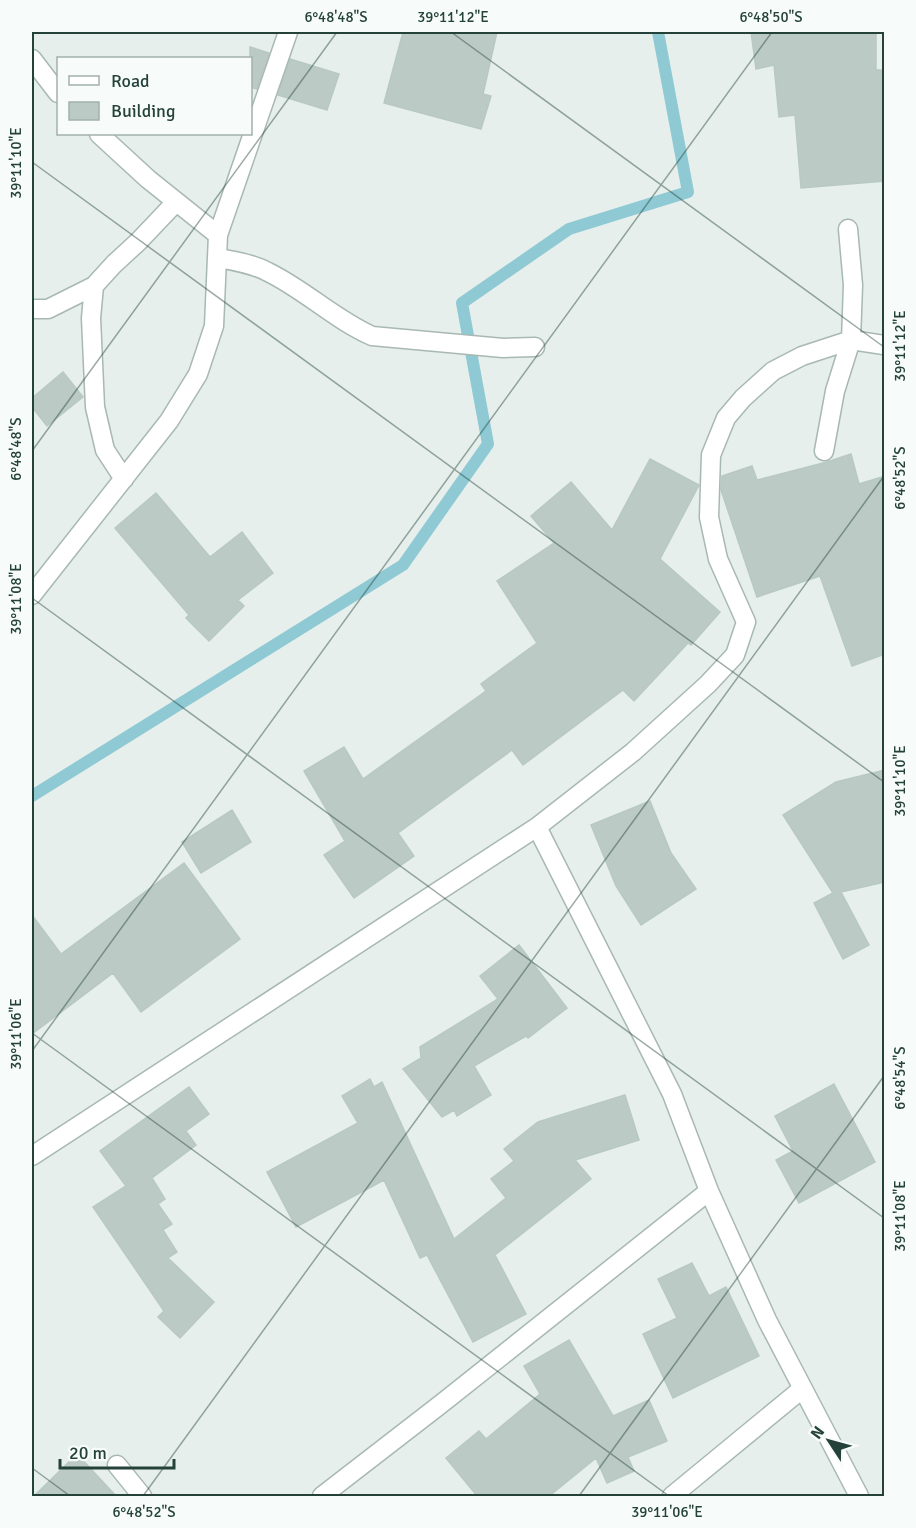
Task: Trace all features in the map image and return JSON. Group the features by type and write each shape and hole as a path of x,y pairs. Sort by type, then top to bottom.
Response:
{"street":[{"path":"32,595 169,421 198,374 214,326 219,258 218,235 288,32"},
{"path":"32,59 57,92"},
{"path":"100,135 148,179 218,235"},
{"path":"32,309 48,309 94,286 176,202"},
{"path":"824,450 835,392 851,340 853,285 848,229"},
{"path":"219,258 244,263 268,272 352,328 372,336 503,348 535,347"},
{"path":"94,286 91,318 96,407 105,450 124,480"},
{"path":"32,1156 537,827 633,752 708,684 735,655 746,622 718,559 710,517 711,455 726,418 743,398 773,371 802,356 851,340 885,345"},
{"path":"537,827 672,1094 709,1191 767,1320 860,1497"},
{"path":"322,1497 709,1191"},
{"path":"672,1497 802,1389"},
{"path":"117,1465 142,1497"}],"building":[{"path":"403,32 497,32 483,94 491,96 481,129 384,103"},
{"path":"751,32 876,32 876,70 885,70 885,181 801,188 795,115 779,117 774,65 756,69"},
{"path":"250,47 269,53 257,89 252,88 252,57 250,57"},
{"path":"290,59 339,74 327,110 278,95"},
{"path":"63,372 83,397 47,426 32,407 32,398"},
{"path":"851,454 859,484 885,476 885,654 852,666 820,576 757,597 721,490 722,476 752,466 757,480"},
{"path":"650,459 699,485 660,559 720,612 691,645 688,643 634,701 623,690 523,765 512,750 398,833 414,856 354,898 324,855 345,841 304,771 344,747 363,779 486,691 481,684 537,643 497,581 554,543 531,516 571,482 612,530"},
{"path":"156,493 210,557 242,532 273,573 238,600 244,606 209,641 186,618 189,615 115,528"},
{"path":"885,770 885,882 841,892 869,945 843,959 814,903 833,893 783,815 836,782"},
{"path":"650,801 671,853 696,889 641,925 616,886 591,825"},
{"path":"232,810 251,842 201,873 182,842"},
{"path":"184,863 240,939 141,1012 113,973 32,1034 32,915 61,954"},
{"path":"519,945 567,1008 528,1038 526,1036 474,1066 491,1095 457,1116 454,1110 442,1117 403,1069 421,1058 420,1047 498,999 480,976"},
{"path":"370,1079 374,1087 382,1082 454,1239 506,1198 491,1179 514,1161 504,1149 538,1122 625,1095 639,1140 575,1160 591,1179 495,1255 526,1314 473,1342 427,1255 420,1258 384,1180 296,1227 267,1172 358,1123 342,1096"},
{"path":"834,1084 875,1162 799,1203 776,1160 793,1151 775,1116"},
{"path":"189,1087 209,1114 186,1131 196,1145 152,1178 165,1199 158,1204 172,1224 163,1230 177,1252 168,1258 214,1302 180,1338 158,1317 164,1311 93,1207 126,1186 100,1151"},
{"path":"692,1263 709,1296 726,1287 759,1356 673,1398 643,1334 677,1318 658,1279"},
{"path":"569,1340 613,1416 649,1400 667,1441 628,1457 634,1471 607,1483 596,1458 548,1497 478,1497 446,1458 479,1431 486,1439 540,1394 524,1366"},
{"path":"77,1454 117,1497 33,1497"}],"waterway":[{"path":"32,796 403,565 488,444 462,303 569,229 688,192 658,32"}]}
